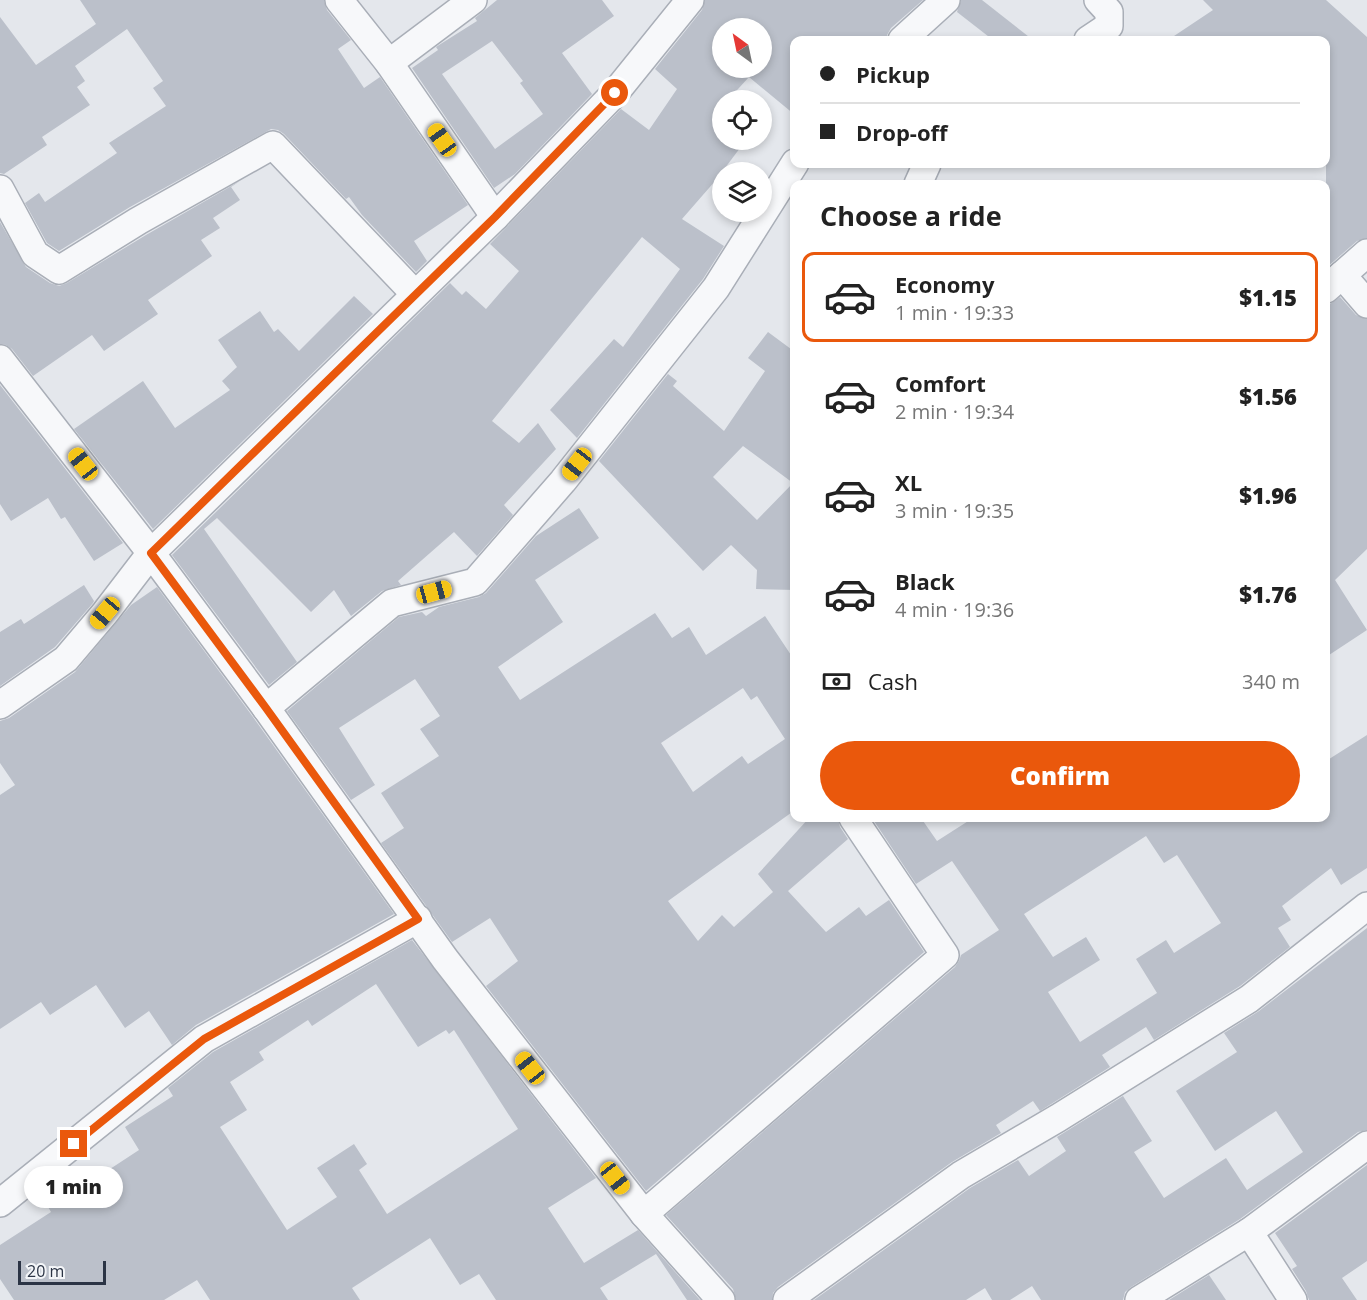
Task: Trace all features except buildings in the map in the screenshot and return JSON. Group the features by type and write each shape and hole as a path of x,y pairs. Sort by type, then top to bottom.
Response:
{"street":[{"path":"339,0 389,63 495,217"},
{"path":"389,63 473,0"},
{"path":"0,705 66,659 151,553 495,217 615,93 690,0"},
{"path":"906,36 946,0"},
{"path":"1094,36 1109,26 1109,12 1098,0"},
{"path":"0,189 35,254 59,270 138,221 273,145 415,294"},
{"path":"266,708 392,603 475,582 563,481 716,288 791,168"},
{"path":"1367,254 1334,282 1367,304"},
{"path":"0,359 151,553 266,708 445,959 644,1214 721,1300"},
{"path":"644,1214 945,955 856,822"},
{"path":"787,1300 961,1175 1250,999 1367,906"},
{"path":"0,1203 204,1039 418,919"},
{"path":"1138,1300 1249,1232 1367,1145"},
{"path":"1249,1232 1293,1300"}],"route":[{"path":"74,1144 204,1039 418,919 151,553 495,217 615,93"}]}
